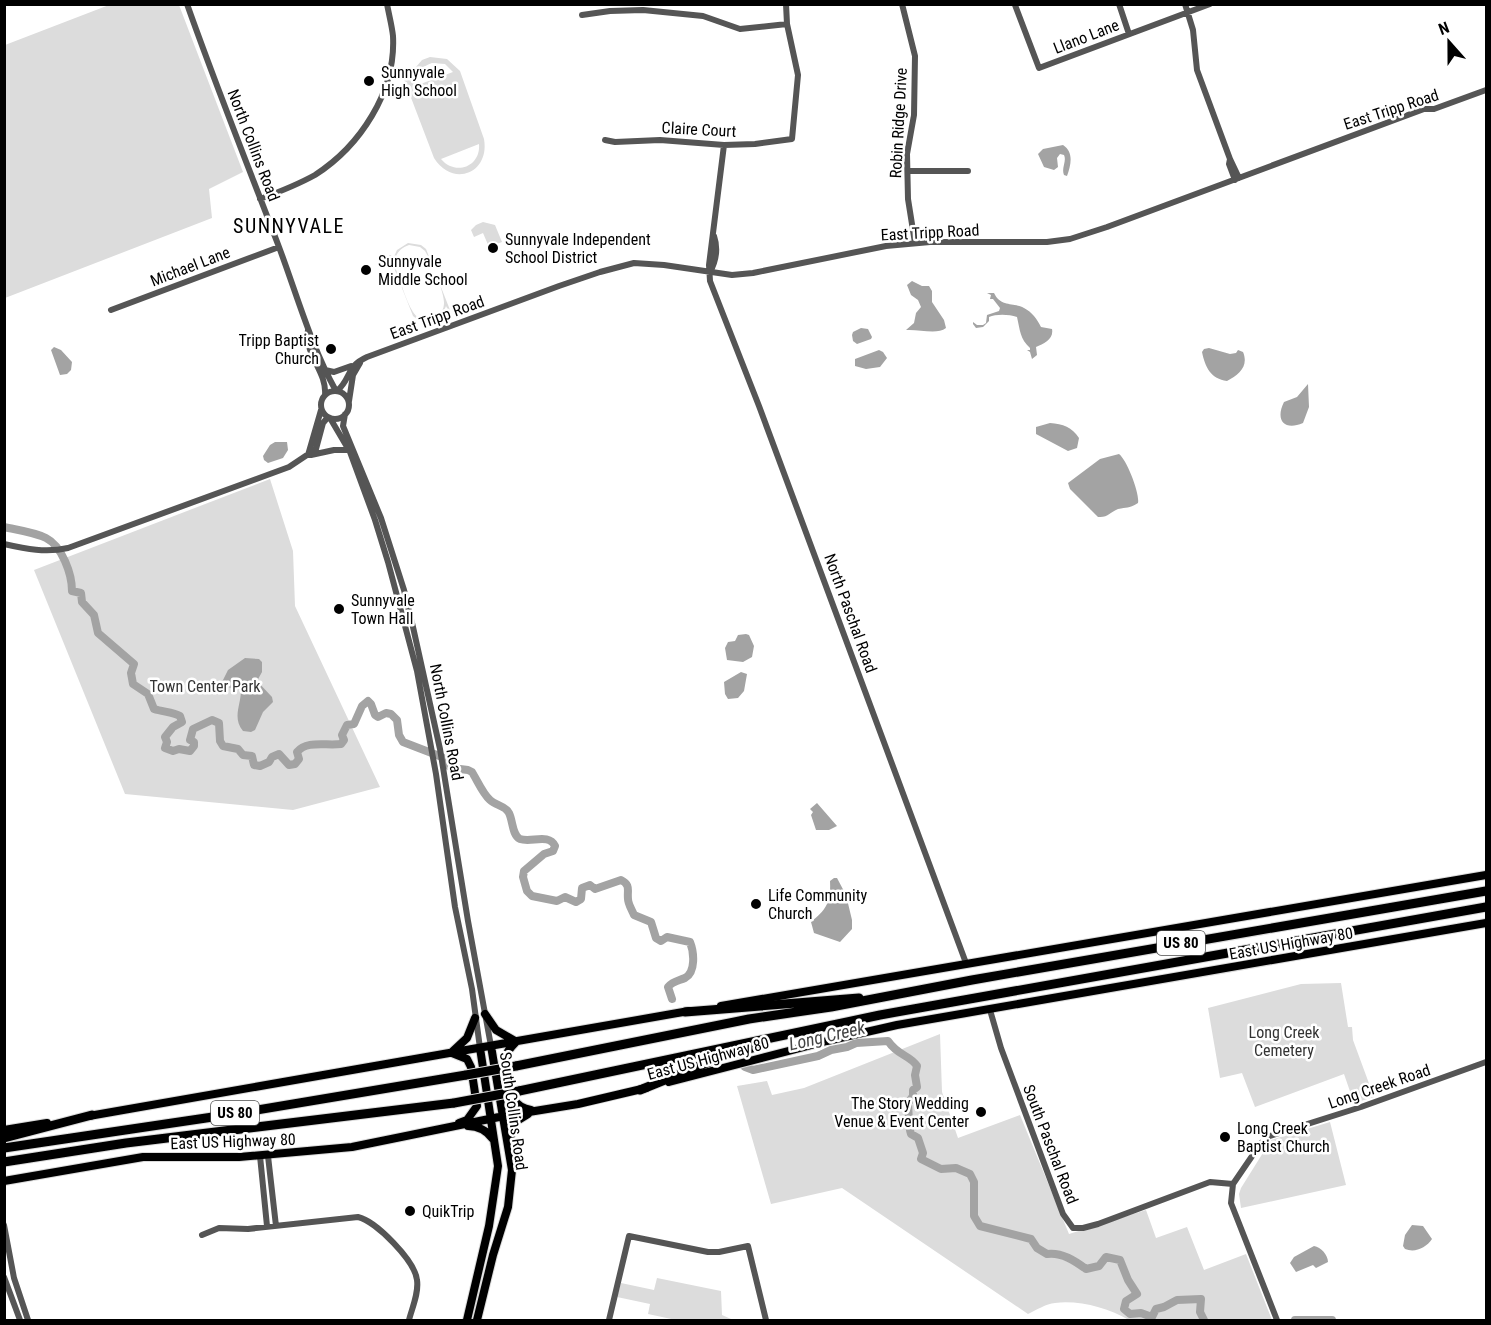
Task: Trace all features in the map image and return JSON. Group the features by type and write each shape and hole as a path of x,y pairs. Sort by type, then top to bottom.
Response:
{"highway":[{"name":"US 80","path":"4,1148 233,1114 466,1075 749,1019 831,1007 1486,891"},
{"name":"US 80","path":"4,1162 126,1143 453,1103 880,1014 1486,907"},
{"path":"685,1012 847,997 877,998"},
{"path":"640,1090 719,1058 880,1014"},
{"path":"4,1138 92,1115"}],"main road":[{"path":"4,1130 1486,875"},
{"name":"East US Highway 80","path":"4,1180 143,1157 264,1156 352,1147 640,1090 897,1025 1486,923"},
{"path":"485,1014 495,1030 517,1041"},
{"path":"450,1053 467,1038 475,1017"},
{"path":"517,1041 508,1050 504,1062 510,1095 523,1109 535,1111"},
{"name":"South Collins Road","path":"477,1320 508,1207 512,1170 491,1046"},
{"name":"South Collins Road","path":"467,1320 483,1252 498,1166 480,1048"},
{"path":"450,1053 467,1059 471,1067 477,1106 467,1120 452,1127"},
{"path":"510,1151 510,1134 515,1122 535,1111"},
{"path":"452,1127 475,1126 488,1132 494,1140"},
{"path":"483,1252 493,1255"}],"street":[{"name":"North Collins Road","path":"187,4 308,329 325,370 337,391"},
{"path":"260,199 298,184 329,165 356,138 369,120 386,86 390,66 393,36 387,4"},
{"path":"582,15 643,10 703,16 740,29 787,24 786,4"},
{"name":"Robin Ridge Drive","path":"902,4 915,56 915,106 907,154 908,199 915,243"},
{"path":"1119,4 1130,34"},
{"path":"1185,4 1193,30 1197,70 1230,159 1229,164 1237,179"},
{"name":"Llano Lane","path":"1016,5 1039,68 1210,4"},
{"name":"Claire Court","path":"605,140 615,142 660,140 724,145 792,139 798,75 787,24"},
{"name":"East Tripp Road","path":"337,391 352,366 367,357 560,286 622,266 634,263 664,265 732,275 753,273 886,246 915,243 1063,240 1107,227 1424,110 1434,109 1486,90"},
{"path":"710,273 714,265 717,245 714,236 724,145"},
{"path":"908,171 968,171"},
{"name":"Michael Lane","path":"111,310 279,247"},
{"name":"North Paschal Road","path":"710,273 710,281 763,417 966,963"},
{"name":"North Collins Road","path":"308,329 307,343 323,380 325,395"},
{"path":"4,544 29,550 64,549 289,468 308,456 319,443 323,423 329,418 338,418 345,414 353,375 359,364 367,357"},
{"path":"325,370 334,372 352,366"},
{"path":"308,456 321,410 321,402 325,395 337,391 344,394 349,402"},
{"path":"321,410 329,418"},
{"name":"North Collins Road","path":"345,414 344,430 404,590 431,726 440,749 491,1046"},
{"name":"North Collins Road","path":"329,418 368,491"},
{"path":"308,456 334,450 348,450"},
{"name":"North Collins Road","path":"431,726 429,736 480,1048"},
{"path":"450,867 459,866"},
{"name":"South Paschal Road","path":"990,1010 1000,1048 1063,1214 1073,1228 1098,1224 1210,1182 1233,1184"},
{"name":"Long Creek Road","path":"1233,1184 1261,1143 1270,1136 1361,1107 1486,1062"},
{"path":"264,1156 276,1226"},
{"path":"264,1156 267,1226"},
{"path":"1233,1184 1232,1203 1276,1318"},
{"path":"202,1235 219,1228 248,1229 358,1217 376,1226 412,1266 417,1277 417,1287 409,1320"},
{"path":"4,1225 14,1278 28,1320"},
{"path":"609,1320 629,1236 708,1252 748,1246 766,1320"},
{"path":"4,1277 20,1320"}],"green space":[{"path":"109,5 179,5 243,172 209,189 212,218 5,298 5,45"},
{"path":"430,57 447,59 460,71 484,139 481,161 468,173 451,172 442,167 434,158 402,74 409,72 410,74 422,60","holes":["432,63 445,64 453,72 415,86 419,72","479,144 476,158 466,166 453,167 441,159"]},
{"path":"483,222 495,225 502,242 489,247 483,233 474,237 471,230"},
{"path":"408,243 421,245 426,249 436,273 425,251 420,247 409,245 399,251 396,256 395,267 413,312 426,320 440,314 443,310 444,299 438,279 450,310 446,306 442,316 431,322 418,320 413,316 389,255 393,259 397,250"},
{"name":"Town Center Park","path":"270,479 293,551 295,606 380,787 293,810 125,794 34,570"},
{"name":"Long Creek Cemetery","path":"1341,983 1348,1027 1352,1027 1353,1040 1374,1097 1354,1103 1344,1074 1255,1107 1242,1073 1220,1078 1208,1008 1301,984"},
{"path":"940,1034 942,1092 958,1138 1020,1115 1069,1234 1146,1210 1156,1238 1187,1227 1204,1270 1246,1254 1272,1320 1129,1320 1093,1306 1064,1302 1048,1305 1028,1314 842,1188 771,1204 737,1086 767,1081 772,1095 804,1088"},
{"path":"1330,1122 1346,1185 1241,1208 1239,1194 1241,1188 1271,1140"},
{"path":"657,1278 721,1291 722,1315 731,1319 763,1320 676,1320 648,1314 650,1304 617,1297 621,1283 654,1290"}],"shaded area":[{"path":"1063,145 1070,155 1067,176 1063,172 1064,155 1060,154 1057,158 1058,167 1054,170 1044,167 1038,154 1043,149"},
{"path":"912,281 922,286 929,286 932,291 932,302 944,320 946,328 933,331 906,330 914,323 916,313 921,307 918,300 911,295 907,285"},
{"path":"987,293 994,293 1004,303 1024,308 1034,316 1041,327 1052,329 1050,338 1036,347 1037,355 1032,359 1027,350 1030,348 1021,334 1017,317 995,315 989,317 989,321 983,327 976,328 973,324 973,322 983,325 986,323 987,315 999,311 1000,308"},
{"path":"861,328 868,329 872,337 857,344 853,341 852,335"},
{"path":"54,347 61,350 72,362 71,370 67,374 60,375 51,350"},
{"path":"1209,348 1230,354 1238,350 1243,352 1245,362 1242,370 1227,381 1217,378 1207,367 1203,357 1204,349"},
{"path":"879,350 887,358 880,367 866,369 855,366 855,359"},
{"path":"1308,384 1309,407 1303,423 1286,425 1280,414 1284,402 1297,397"},
{"path":"1050,423 1063,425 1073,431 1079,438 1077,448 1068,451 1036,434 1036,427"},
{"path":"275,442 287,442 288,450 283,458 268,463 263,456 270,445"},
{"path":"1119,454 1132,477 1138,503 1118,509 1104,517 1098,517 1070,489 1068,483 1100,459"},
{"path":"738,635 749,635 754,646 752,657 743,662 727,660 725,648 728,642 735,641"},
{"path":"245,658 259,659 262,662 262,672 257,681 272,697 273,702 263,712 255,730 251,732 243,731 238,721 241,690 230,688 223,680 228,670"},
{"path":"741,672 747,674 744,691 738,698 728,699 724,682"},
{"path":"817,803 837,826 829,830 816,830 811,815 813,812 810,809"},
{"path":"837,878 846,895 852,920 852,929 840,942 814,933 811,922 827,904 830,881"},
{"path":"1412,1225 1423,1226 1432,1239 1416,1250 1405,1249 1403,1246 1405,1235"},
{"path":"1314,1246 1324,1252 1328,1262 1316,1268 1313,1265 1296,1272 1290,1263 1294,1257"}],"waterway":[{"name":"Long Creek","path":"4,527 41,536 57,547 68,569 72,591 81,593 82,602 94,615 98,633 134,664 131,673 133,684 148,694 154,709 180,716 182,722 173,727 165,737 167,742 165,748 173,751 179,749 190,751 194,746 194,742 190,740 193,729 212,720 219,723 220,741 223,746 238,749 243,755 252,756 254,765 260,766 279,754 289,765 295,764 299,759 297,752 301,748 317,744 341,744 347,725 354,724 362,706 368,701 378,717 386,713 391,714 397,720 399,735 403,742 442,757 452,768 472,772 487,797 507,810 517,837 524,840 544,839 552,842 555,846 553,851 544,854 524,871 523,877 527,891 532,896 557,901 565,897 576,902 581,899 582,888 590,885 595,889 621,880 627,886 628,901 634,915 651,922 656,938 661,941 667,937 690,942 693,956 691,971 685,978 668,987 672,999"},
{"name":"Long Creek","path":"745,1067 753,1070 818,1056 856,1043 888,1041 917,1066 915,1075 917,1087 913,1090 913,1096 908,1103 910,1131 918,1138 923,1153 921,1159 941,1169 956,1168 970,1174 974,1182 974,1216 980,1226 1031,1239 1037,1248 1047,1254 1063,1256 1086,1269 1099,1266 1106,1257 1120,1260 1137,1294 1126,1301 1124,1309 1130,1314 1141,1313 1152,1317 1156,1309 1177,1300 1201,1299 1200,1312 1204,1320"},
{"name":"Long Creek","path":"1295,1320 1332,1320"}],"place":[{"name":"Sunnyvale High School","path":"369,81"},
{"name":"Sunnyvale Independent School District","path":"493,248"},
{"name":"Sunnyvale Middle School","path":"366,270"},
{"name":"Tripp Baptist Church","path":"331,349"},
{"name":"Sunnyvale Town Hall","path":"339,609"},
{"name":"Life Community Church","path":"756,904"},
{"name":"The Story Wedding Venue & Event Center","path":"981,1112"},
{"name":"Long Creek Baptist Church","path":"1225,1137"},
{"name":"QuikTrip","path":"410,1211"}],"district":[{"name":"SUNNYVALE","path":"289,226"}]}
